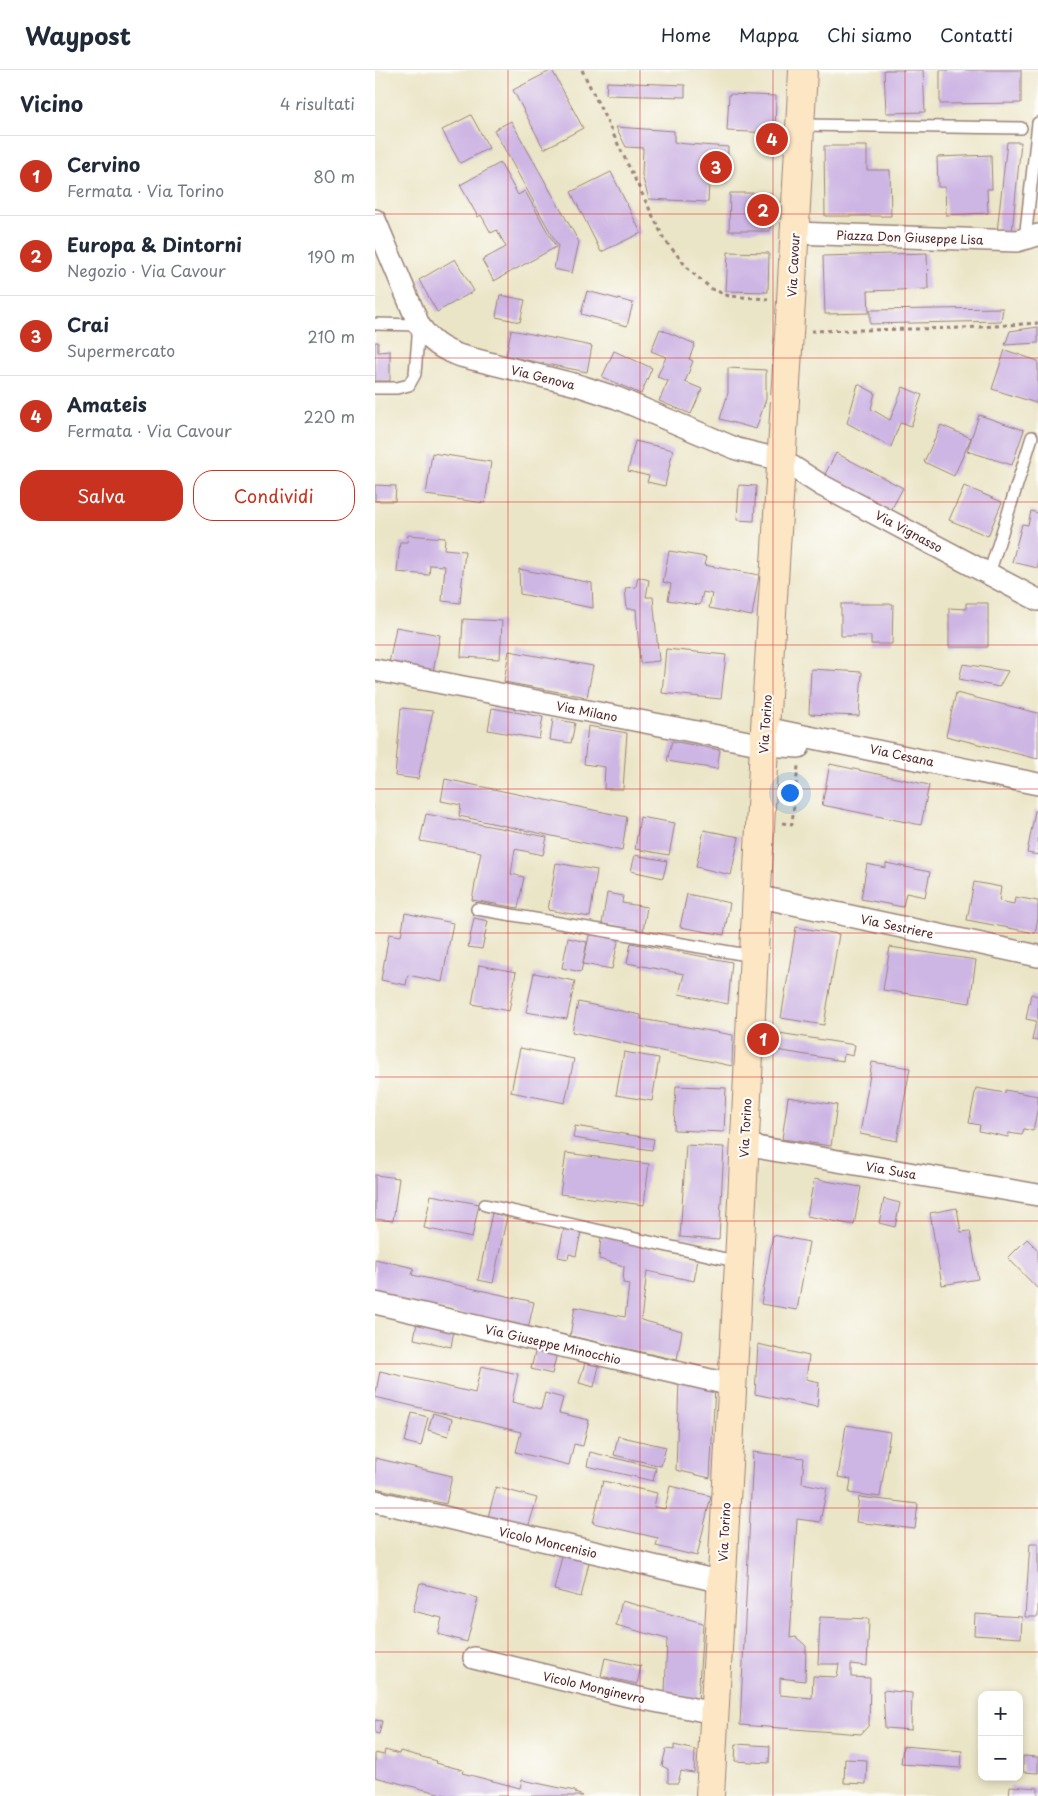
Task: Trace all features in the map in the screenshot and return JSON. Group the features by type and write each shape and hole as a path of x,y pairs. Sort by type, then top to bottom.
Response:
{"street":[{"name":"Via Cavour","path":"782,460 803,70"},
{"name":"Via Genova","path":"375,220 419,325 427,336 443,350 470,359 577,385 617,398 737,449 782,460"},
{"name":"Piazza Don Giuseppe Lisa","path":"795,233 1017,240 1031,237"},
{"name":"Via Vignasso","path":"782,460 821,484 1038,600"},
{"name":"Via Torino","path":"710,1796 739,1262 764,736 782,460"},
{"name":"Via Milano","path":"375,670 764,736 799,748"},
{"name":"Via Cesana","path":"764,736 1038,784"},
{"name":"Via Sestriere","path":"756,896 1038,956"},
{"name":"Via Susa","path":"744,1145 1038,1195"},
{"name":"Via Giuseppe Minocchio","path":"375,1303 732,1385"},
{"name":"Vicolo Moncenisio","path":"375,1500 722,1582"},
{"name":"Vicolo Monginevro","path":"474,1658 629,1696 714,1713"}],"lane":[{"name":"Piazza Don Giuseppe Lisa","path":"1031,237 1038,123"},
{"path":"800,124 1021,128"},
{"path":"375,324 419,325 415,374 409,385 397,388 375,388"},
{"path":"989,574 1032,437"},
{"path":"477,909 753,956"},
{"path":"485,1205 739,1262"}],"path":[{"path":"582,70 663,238 690,272 712,289 729,296 791,301"},
{"path":"789,332 840,329 964,328 1038,323"}],"building":[{"path":"552,70 583,128 544,149 513,90"},
{"path":"884,70 923,70 925,112 886,113"},
{"path":"940,70 1021,70 1021,103 940,104"},
{"path":"607,82 685,85 685,97 606,95"},
{"path":"729,94 776,96 775,133 727,131"},
{"path":"471,115 489,148 460,163 442,130"},
{"path":"511,121 579,242 572,273 554,269 558,246 494,130"},
{"path":"616,127 674,131 674,143 728,147 727,183 709,183 708,202 649,199 642,176 643,148 626,147"},
{"path":"1007,142 1021,142 1012,232 997,232"},
{"path":"824,146 867,146 867,170 890,170 891,216 825,216"},
{"path":"991,155 992,189 987,189 988,213 946,215 945,187 938,187 937,157"},
{"path":"500,163 518,195 525,191 556,247 494,281 482,260 506,247 497,230 491,233 481,215 478,217 460,185"},
{"path":"611,172 641,233 601,252 571,192"},
{"path":"730,193 771,193 770,231 729,231"},
{"path":"728,252 769,253 768,292 726,291"},
{"path":"927,253 928,289 868,291 869,313 825,314 823,256"},
{"path":"455,259 474,291 437,312 419,280"},
{"path":"587,291 633,303 627,326 581,314"},
{"path":"500,295 525,300 520,322 496,317"},
{"path":"1003,308 1001,321 870,324 870,310"},
{"path":"1038,327 1038,343 1005,345 1010,331"},
{"path":"660,329 695,344 689,359 693,361 685,382 702,389 691,414 659,401 668,381 657,377 666,357 651,351"},
{"path":"511,330 592,346 587,372 506,356"},
{"path":"375,342 378,342 378,352 390,351 390,381 375,381"},
{"path":"1005,350 1038,361 1038,396 1036,403 992,389"},
{"path":"614,351 652,368 641,394 602,377"},
{"path":"728,368 766,370 766,399 756,429 720,419 728,393"},
{"path":"858,384 875,393 871,409 890,420 903,387 922,395 911,426 900,423 891,447 847,423"},
{"path":"979,415 1024,430 1012,465 967,451"},
{"path":"941,425 971,438 954,476 924,462"},
{"path":"635,441 673,450 665,486 647,482 649,476 628,471"},
{"path":"432,453 491,462 485,503 426,495"},
{"path":"836,453 903,488 890,512 824,476"},
{"path":"375,485 396,486 395,501 375,501"},
{"path":"739,485 756,486 754,521 737,520"},
{"path":"964,486 1002,502 988,536 949,520"},
{"path":"1031,511 1038,513 1038,568 1012,562 1022,524 1028,525"},
{"path":"408,535 445,538 444,549 465,551 460,603 442,601 445,566 430,565 429,575 397,572 400,542 407,542"},
{"path":"669,551 706,557 704,565 759,575 752,616 709,608 712,594 703,592 700,605 668,600 671,584 663,582"},
{"path":"519,569 592,583 593,608 520,594"},
{"path":"638,577 649,580 646,597 653,597 659,661 640,663 636,609 627,609 625,588 636,587"},
{"path":"966,603 988,603 988,647 949,647 949,608 966,609"},
{"path":"841,604 893,604 892,644 871,644 871,636 841,636"},
{"path":"463,619 502,621 500,659 461,657"},
{"path":"396,627 440,635 433,672 389,664"},
{"path":"666,649 726,655 721,699 662,693"},
{"path":"509,651 593,666 587,697 504,682"},
{"path":"963,664 1008,671 999,687 959,679"},
{"path":"811,669 862,672 859,716 809,714"},
{"path":"956,693 1038,713 1038,759 946,736"},
{"path":"401,708 433,711 418,779 395,776"},
{"path":"492,708 543,717 539,739 488,730"},
{"path":"553,719 575,723 571,743 550,740"},
{"path":"588,726 627,733 623,789 604,789 605,767 584,764"},
{"path":"672,741 720,750 717,769 667,761"},
{"path":"830,764 929,785 921,825 822,805"},
{"path":"445,779 627,817 622,851 459,816 461,805 441,801"},
{"path":"1035,811 1038,811 1038,855 1027,853"},
{"path":"426,814 547,837 543,855 515,849 511,874 524,877 518,908 472,900 481,852 420,841"},
{"path":"640,817 675,823 669,855 635,849"},
{"path":"704,830 739,837 731,875 696,867"},
{"path":"635,855 667,861 663,878 631,871"},
{"path":"556,863 597,870 590,917 548,910"},
{"path":"886,863 930,872 925,897 906,893 903,907 861,899 867,864 886,868"},
{"path":"974,882 1001,887 999,901 1014,904 1015,897 1038,901 1038,918 1035,933 967,920"},
{"path":"607,893 623,896 622,903 647,907 643,931 602,924"},
{"path":"687,894 730,903 724,935 680,927"},
{"path":"405,913 453,923 442,982 408,975 406,985 381,980 389,934 401,936"},
{"path":"474,918 488,921 482,949 468,947"},
{"path":"796,927 839,934 824,1025 781,1018"},
{"path":"590,931 619,937 612,969 583,964"},
{"path":"568,938 587,942 581,972 562,968"},
{"path":"631,943 732,962 728,1004 679,994 684,974 627,963"},
{"path":"890,947 976,960 970,1003 883,990"},
{"path":"479,965 516,972 509,1011 472,1004"},
{"path":"534,973 575,981 567,1019 526,1012"},
{"path":"1031,994 1038,996 1038,1041 1032,1040 1036,1021 1026,1019"},
{"path":"578,1002 641,1015 641,1019 733,1035 732,1066 572,1032"},
{"path":"779,1033 855,1045 853,1056 844,1054 843,1061 776,1050"},
{"path":"520,1048 574,1059 565,1103 511,1092"},
{"path":"624,1052 659,1058 652,1101 616,1095"},
{"path":"872,1062 910,1068 897,1141 860,1134"},
{"path":"676,1086 726,1088 724,1132 674,1130"},
{"path":"976,1088 1005,1093 1005,1090 1038,1096 1033,1131 1024,1129 1022,1135 1009,1133 1008,1137 979,1131 980,1125 969,1123"},
{"path":"788,1097 837,1105 831,1146 782,1139"},
{"path":"575,1126 654,1139 652,1150 573,1138"},
{"path":"686,1145 724,1147 719,1240 680,1237"},
{"path":"566,1153 649,1164 644,1205 560,1194"},
{"path":"375,1175 399,1178 393,1221 375,1219"},
{"path":"814,1179 861,1187 854,1225 807,1216"},
{"path":"431,1195 479,1204 472,1238 424,1228"},
{"path":"884,1199 900,1203 895,1227 879,1223"},
{"path":"957,1208 961,1232 970,1231 978,1279 942,1285 930,1213"},
{"path":"492,1213 507,1216 493,1283 478,1280"},
{"path":"564,1228 581,1232 576,1256 569,1254 568,1259 558,1257"},
{"path":"773,1235 809,1242 797,1310 761,1304"},
{"path":"601,1236 698,1259 694,1281 647,1271 641,1320 682,1331 677,1360 570,1336 575,1307 625,1317 629,1284 623,1283 624,1266 599,1259"},
{"path":"1027,1239 1038,1250 1038,1289 1008,1258"},
{"path":"375,1259 414,1268 412,1275 534,1302 528,1329 375,1295"},
{"path":"417,1322 454,1330 451,1347 414,1339"},
{"path":"758,1344 809,1356 806,1379 819,1382 817,1407 755,1394"},
{"path":"536,1348 557,1353 552,1374 531,1369"},
{"path":"586,1359 600,1362 594,1387 579,1383"},
{"path":"481,1366 518,1374 512,1402 541,1409 545,1393 563,1398 559,1413 589,1420 583,1446 574,1444 569,1465 516,1452 521,1432 375,1397 380,1371 475,1393"},
{"path":"679,1380 715,1387 710,1478 676,1470"},
{"path":"412,1413 428,1417 421,1446 405,1442"},
{"path":"433,1413 452,1419 448,1436 428,1430"},
{"path":"846,1425 890,1432 880,1497 849,1493 851,1479 838,1477"},
{"path":"618,1436 666,1447 661,1466 614,1455"},
{"path":"590,1452 656,1468 653,1481 587,1466"},
{"path":"753,1452 804,1458 802,1483 827,1488 820,1522 797,1519 790,1638 796,1637 806,1646 805,1681 780,1678 780,1695 812,1698 813,1676 837,1677 839,1664 818,1664 820,1617 869,1619 867,1666 851,1664 851,1677 870,1678 869,1725 861,1734 740,1725"},
{"path":"375,1458 452,1476 446,1504 375,1488"},
{"path":"603,1481 657,1493 654,1507 665,1509 670,1486 711,1496 697,1556 656,1546 658,1538 593,1523"},
{"path":"496,1487 537,1498 528,1528 488,1517"},
{"path":"859,1497 918,1504 915,1529 856,1522"},
{"path":"1030,1543 1038,1543 1038,1617 1025,1617"},
{"path":"563,1552 590,1558 581,1597 554,1590"},
{"path":"420,1583 478,1598 467,1642 438,1634 442,1618 413,1611"},
{"path":"622,1601 703,1623 698,1700 665,1692 667,1639 616,1625"},
{"path":"975,1614 1022,1617 1021,1638 974,1635"},
{"path":"605,1658 641,1666 637,1684 601,1676"},
{"path":"883,1690 912,1693 911,1730 885,1728"},
{"path":"375,1720 382,1721 379,1734 375,1733"},
{"path":"736,1744 770,1746 769,1763 735,1761"},
{"path":"674,1745 695,1750 694,1773 681,1771 678,1783 668,1783 668,1769 662,1766 666,1749 674,1750"},
{"path":"903,1746 962,1751 961,1768 901,1764"},
{"path":"385,1750 399,1754 400,1751 437,1761 436,1763 463,1770 462,1773 520,1788 522,1780 575,1791 575,1793 583,1796 450,1796 375,1777 375,1753 384,1755"},
{"path":"1023,1756 1038,1757 1038,1773 1023,1772"},
{"path":"845,1759 867,1760 866,1784 844,1783"},
{"path":"1010,1786 1038,1788 1038,1796 1009,1796"}],"place":[{"name":"Amateis","path":"772,139"},
{"name":"Crai","path":"716,167"},
{"name":"Europa & Dintorni","path":"763,210"},
{"name":"Cervino","path":"763,1039"}]}
